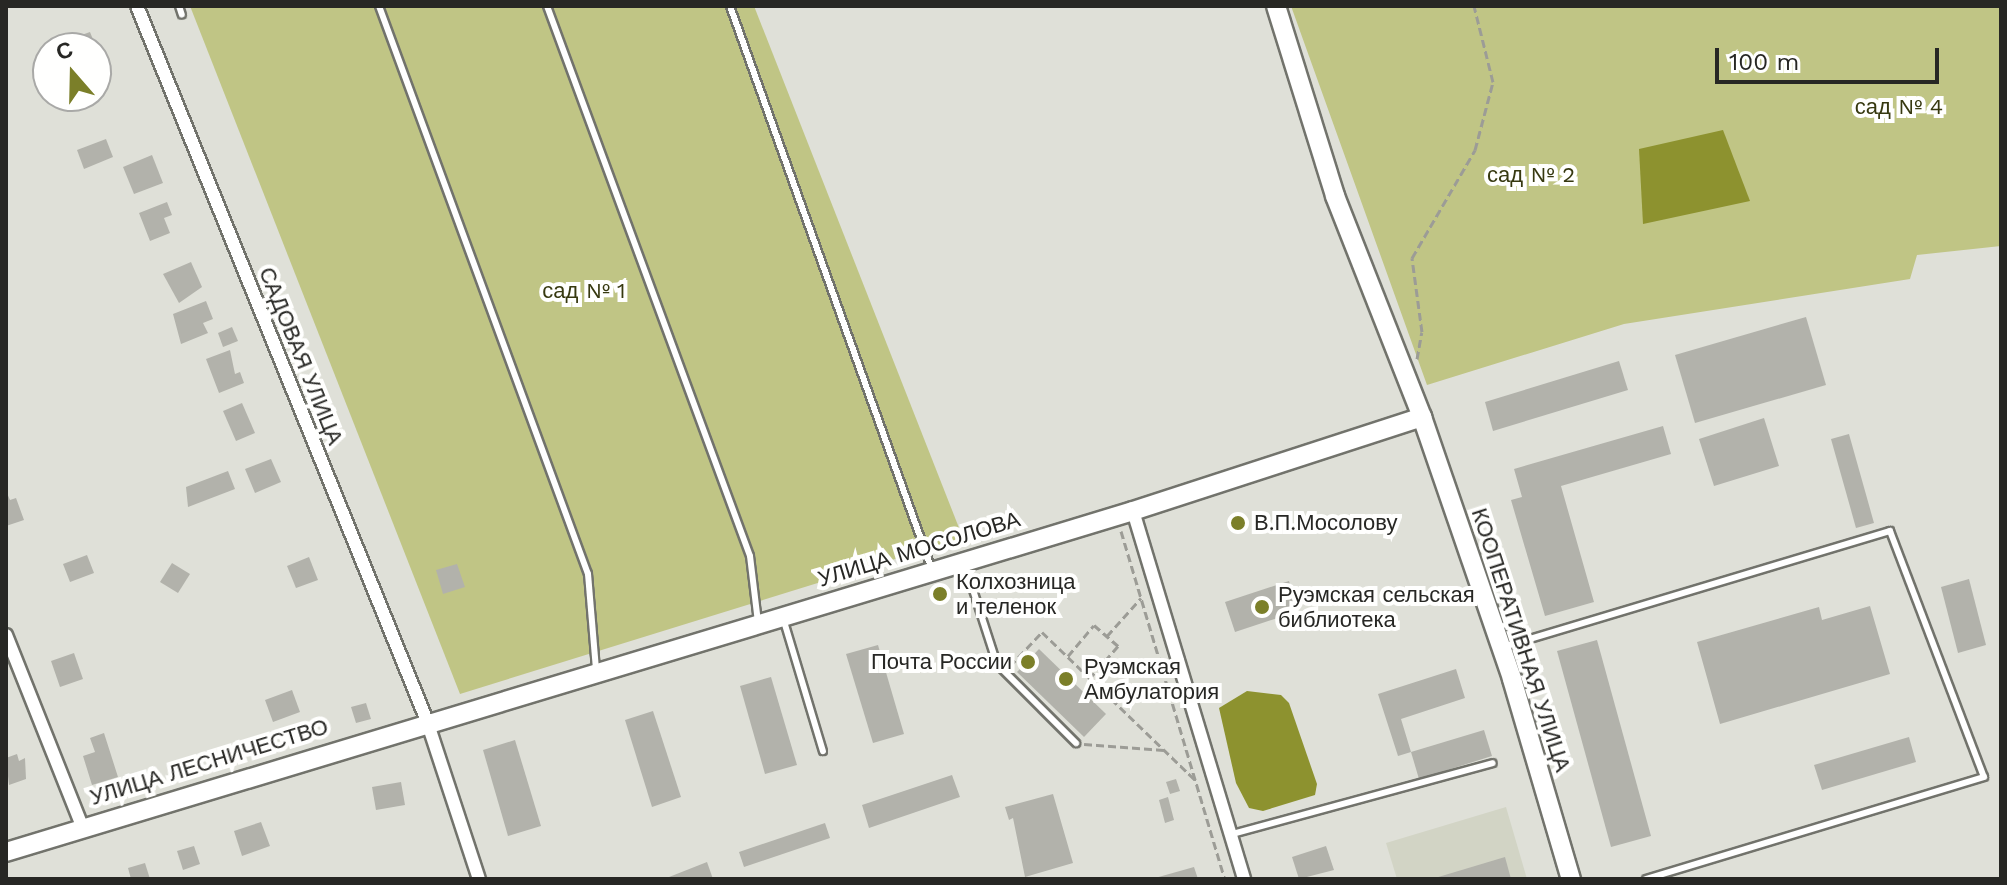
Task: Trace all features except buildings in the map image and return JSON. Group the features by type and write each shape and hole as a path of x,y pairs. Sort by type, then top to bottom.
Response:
{"street":[{"name":"САДОВАЯ УЛИЦА","path":"137,6 427,721 479,879"},
{"name":"КООПЕРАТИВНАЯ УЛИЦА","path":"1276,6 1335,196 1422,417 1501,647 1571,879"},
{"name":"УЛИЦА МОСОЛОВА","path":"427,721 1125,513 1422,417"},
{"path":"1125,513 1232,834 1244,879"},
{"path":"6,635 82,826"},
{"name":"УЛИЦА ЛЕСНИЧЕСТВО","path":"6,852 427,721"}],"lane":[{"path":"179,6 182,15"},
{"path":"379,6 588,574 596,670"},
{"path":"547,6 750,556 758,622"},
{"path":"730,6 933,570"},
{"path":"1501,647 1890,531 1984,777 1666,876 1646,879"},
{"path":"963,561 997,664 1076,743"},
{"path":"782,615 823,751"},
{"path":"1232,834 1493,763"}],"path":[{"path":"1409,385 1422,332 1412,258 1475,150 1493,82 1474,6"},
{"path":"1125,513 1141,598 1225,879"},
{"path":"1107,636 1141,598"},
{"path":"1068,656 1094,625 1118,646 1090,678"},
{"path":"1004,671 1042,632 1196,781"},
{"path":"1076,743 1164,750"}],"shaded area":[{"path":"1723,130 1750,201 1643,224 1639,149"},
{"path":"1247,691 1281,695 1289,703 1317,784 1315,795 1263,811 1249,808 1236,783 1219,708"},
{"path":"1506,807 1527,879 1397,879 1386,843"}],"green space":[{"name":"сад № 1","path":"190,6 754,6 963,538 460,694"},
{"name":"сад № 2","path":"1291,6 2001,6 2001,246 1917,255 1910,279 1624,324 1427,385"}],"place":[{"name":"В.П.Мосолову","path":"1238,523"},
{"name":"Колхозница и теленок","path":"940,594"},
{"name":"Руэмская сельская библиотека","path":"1262,607"},
{"name":"Почта России","path":"1028,662"},
{"name":"Руэмская Амбулатория","path":"1066,679"}],"park label":[{"name":"сад № 4","path":"1899,107"}]}
